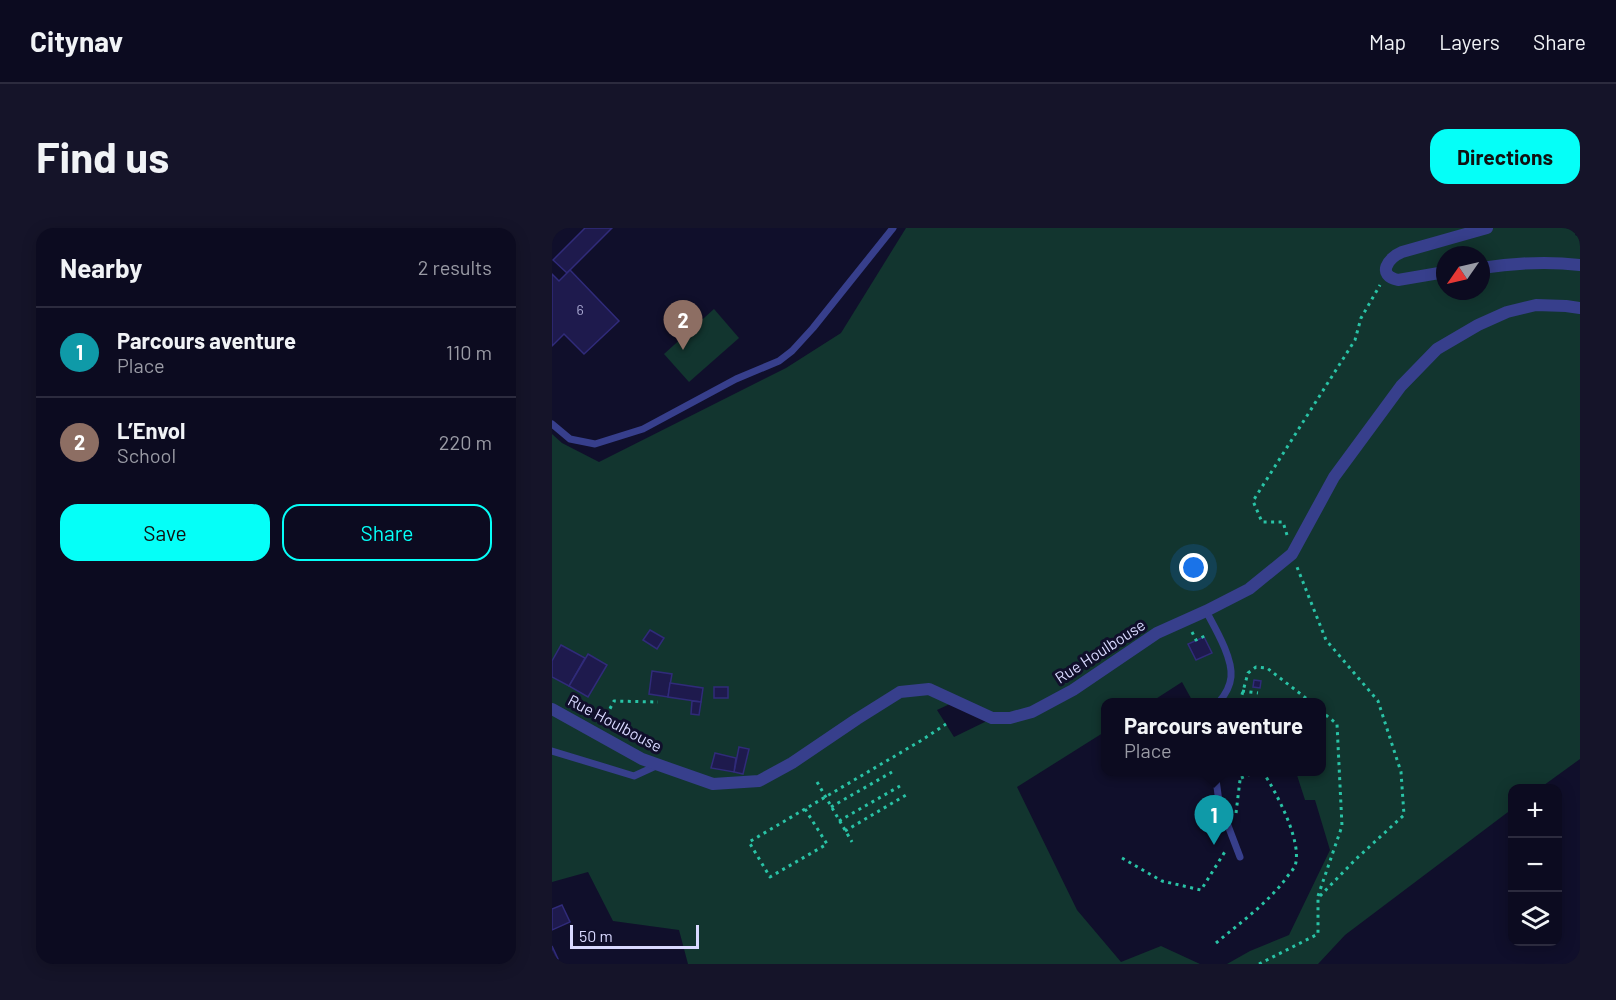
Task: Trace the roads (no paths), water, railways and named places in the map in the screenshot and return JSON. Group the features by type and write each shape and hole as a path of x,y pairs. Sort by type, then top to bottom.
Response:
{"street":[{"path":"1436,274 1398,280 1391,279 1385,267 1396,255 1419,246 1487,228"},
{"path":"1490,267 1515,263 1580,265"},
{"name":"Rue Houlbouse","path":"552,709 642,759 713,784 759,781 792,763 900,692 929,689 992,718 1010,718 1032,712 1072,690 1157,633 1249,589 1292,554 1334,477 1401,386 1437,349 1478,325 1507,312 1536,305 1580,309"}],"lane":[{"path":"552,424 570,439 595,444 643,429 736,379 779,361 792,351 813,328 893,228"},
{"path":"1206,611 1228,658 1231,676 1227,693 1223,698"},
{"path":"552,751 634,776 658,765"},
{"path":"1216,776 1220,802 1240,857"}],"place":[{"name":"L’Envol","path":"683,350"},
{"name":"Parcours aventure","path":"1214,845"}]}
